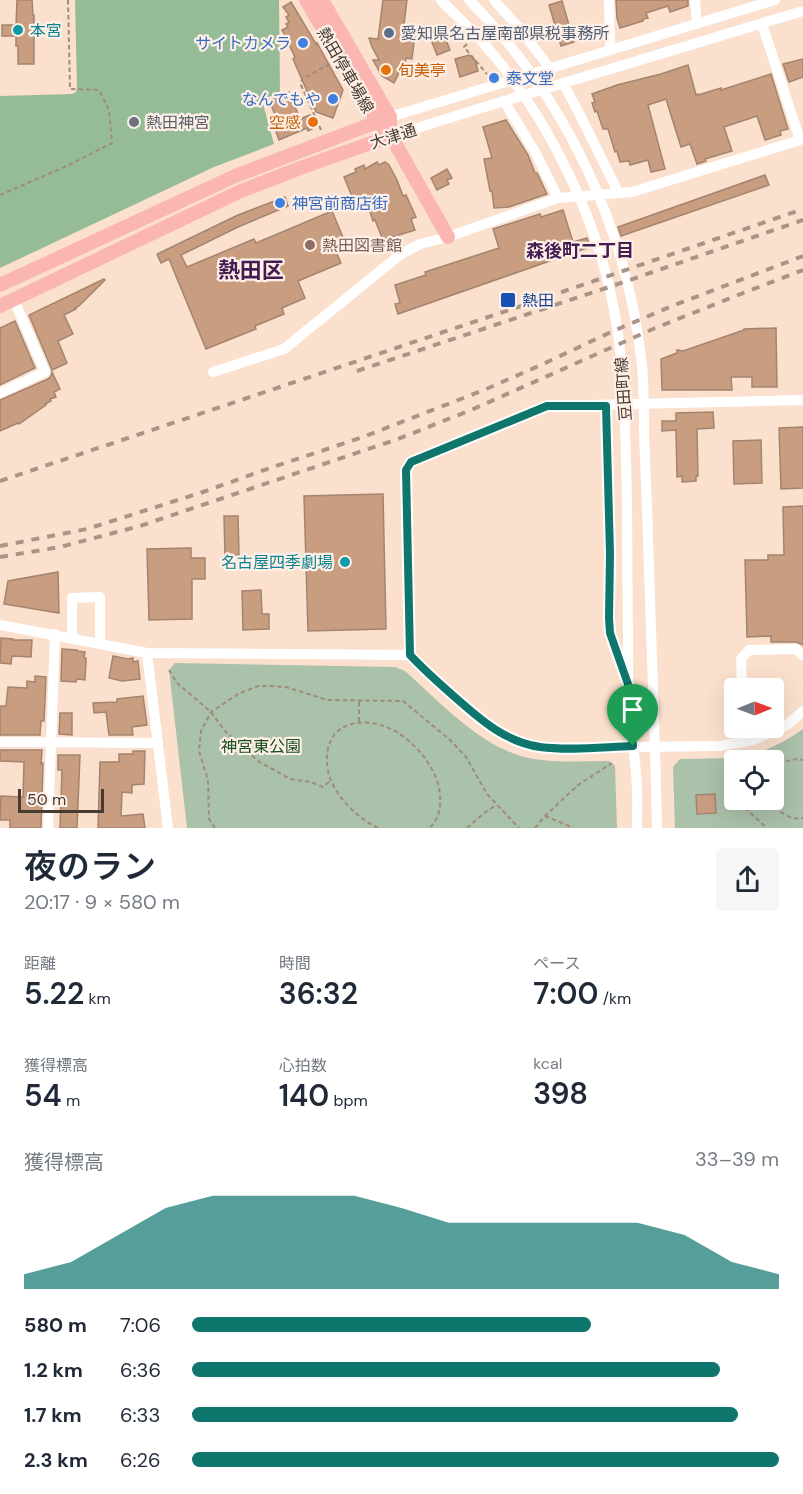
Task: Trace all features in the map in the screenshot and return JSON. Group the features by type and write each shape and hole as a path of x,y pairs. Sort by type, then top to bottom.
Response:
{"main road":[{"name":"熱田停車場線","path":"306,0 383,119"},
{"name":"熱田停車場線","path":"322,0 391,136 448,237"},
{"name":"大津通","path":"0,285 235,176 383,119"},
{"name":"大津通","path":"0,306 241,191 391,136"}],"street":[{"name":"豆田町線","path":"441,0 484,45 535,112 581,200 600,254 618,332 625,414 628,684 636,773 637,828"},
{"name":"豆田町線","path":"469,0 495,26 554,105 579,151 599,196 615,238 630,293 642,366 655,746"},
{"path":"494,0 549,67"},
{"path":"609,0 610,50"},
{"path":"695,0 697,24"},
{"name":"大津通","path":"383,119 775,0"},
{"name":"大津通","path":"391,136 803,11"},
{"path":"213,372 284,349 401,254 420,244 448,237 558,198 632,192 800,140 762,24"},
{"path":"563,83 618,192"},
{"path":"504,101 534,150 558,198"},
{"path":"0,393 45,372 14,300"},
{"path":"803,400 547,406 411,462 406,470 410,655 486,725 502,735 538,747 554,748 720,746 754,740 787,725 803,711"},
{"path":"606,406 610,633 628,684"},
{"path":"72,638 72,598 100,597 100,643"},
{"path":"0,625 147,652 410,655"},
{"path":"48,828 55,634"},
{"path":"742,678 741,659 749,650 796,649 803,656"},
{"path":"147,652 168,828"},
{"path":"744,738 744,742"},
{"path":"0,742 158,743"},
{"path":"655,746 657,828"}],"path":[{"path":"0,195 69,165 112,143 109,110 99,90 70,88 68,0"},
{"path":"467,44 464,47 487,74"},
{"path":"321,130 301,86 302,79 332,62"},
{"path":"168,670 177,683 211,712 225,731 258,761 290,779 311,782 323,787 331,780"},
{"path":"215,828 209,819 208,780 199,751 201,731 211,712 238,694 258,686 286,687 327,700 403,701 450,740 466,757 487,794 519,828"},
{"path":"359,701 359,723"},
{"path":"378,828 358,816 342,798 331,780 327,763 329,741 344,727 359,723 372,723 399,734 409,741 428,764 440,789 441,803 431,828"},
{"path":"784,762 797,758 803,760"},
{"path":"535,828 578,785 612,763"},
{"path":"467,828 496,805"},
{"path":"747,810 767,828"},
{"path":"778,810 798,820 803,818"},
{"path":"545,816 571,828"}],"green space":[{"name":"熱田神宮","path":"75,0 279,0 280,92 262,100 274,144 214,167 0,268 0,96 76,92"},
{"name":"神宮東公園","path":"175,663 395,667 405,671 449,711 498,747 534,759 572,762 609,761 615,766 617,828 187,828 169,670"},
{"path":"803,729 803,828 675,828 673,767 680,759 724,758 724,810 784,810 784,750 765,750"}],"building":[{"name":"本宮","path":"17,0 32,0 34,64 18,64 16,36 2,36 2,25 16,25"},
{"path":"383,0 407,0 403,32 415,34 412,59 406,58 405,67 402,67 394,83 382,76 373,60 379,60 369,38 378,39"},
{"path":"616,0 688,0 688,6 670,12 668,6 646,13 648,18 643,21 620,28"},
{"path":"562,1 574,42 561,46 549,5"},
{"path":"291,2 343,90 333,118 316,112 293,59 295,57 290,44 282,30 288,27 286,24 289,22 286,17 289,15 283,7"},
{"path":"441,27 450,50 437,55 428,32"},
{"path":"469,55 475,60 478,71 460,77 455,59"},
{"path":"803,59 803,77 789,82 783,64"},
{"path":"688,65 696,95 721,88 721,90 771,74 788,129 780,131 781,135 765,140 757,116 724,127 732,151 705,159 706,161 697,164 690,144 681,147 666,99 648,105 665,169 651,172 648,160 630,165 629,161 620,162 608,129 603,129 597,111 595,112 592,94"},
{"path":"289,92 300,119 310,115 316,127 308,131 307,128 279,140 275,129 280,127 269,100"},
{"path":"506,120 528,155 547,194 509,207 494,208 484,159 492,158 483,127"},
{"path":"377,162 379,165 385,162 389,165 403,196 406,195 416,217 411,219 415,230 383,240 375,220 373,221 364,195 353,199 344,177 356,172 355,169 364,165 365,169"},
{"path":"447,169 452,178 447,180 449,184 437,190 431,178"},
{"path":"765,175 769,185 621,236 618,227"},
{"path":"285,197 288,206 181,255 187,267 254,239 256,243 332,211 348,249 337,254 341,263 298,281 305,298 282,308 284,314 255,326 256,329 206,349 169,259 161,263 157,254 238,215"},
{"path":"563,210 573,242 587,238 590,247 398,314 395,304 400,303 395,285 426,275 425,272 499,248 493,229 540,214 541,217"},
{"path":"104,279 76,309 64,315 73,334 58,341 67,363 52,370 29,315"},
{"path":"15,321 35,368 0,385 0,328"},
{"path":"776,328 777,387 752,387 752,377 731,377 732,390 662,390 661,359 677,353 677,350 683,351 744,329"},
{"path":"52,372 60,389 54,392 56,397 50,399 51,401 19,424 0,431 0,400 48,379"},
{"path":"713,412 714,428 697,429 698,476 696,476 696,481 682,482 682,476 677,477 676,430 662,431 662,421 676,421 676,413"},
{"path":"803,427 803,488 781,489 779,428"},
{"path":"761,440 762,483 734,484 733,441"},
{"name":"名古屋四季劇場","path":"383,494 386,629 308,631 304,496"},
{"path":"803,506 803,645 796,642 771,642 771,636 747,637 745,560 768,560 768,555 784,555 783,507"},
{"path":"224,516 238,516 239,555 225,555"},
{"path":"191,548 191,558 205,558 205,579 192,579 192,619 149,620 147,549"},
{"path":"58,572 59,613 4,604 8,581"},
{"path":"261,590 262,614 269,614 269,629 243,630 242,591"},
{"path":"1,638 32,640 31,657 12,656 11,664 0,663"},
{"path":"62,649 85,652 85,680 61,681"},
{"path":"113,656 133,658 133,662 138,661 140,679 122,681 109,678"},
{"path":"35,676 46,677 44,721 41,721 40,735 0,735 0,706 6,706 8,687 27,688 27,681 35,682"},
{"path":"143,696 147,725 132,727 133,735 109,735 106,712 94,713 93,703 117,702 117,699"},
{"path":"60,713 72,713 72,735 59,734"},
{"path":"0,750 42,750 41,828 10,828 10,820 0,820 1,796 23,797 24,762 0,761"},
{"path":"133,751 145,751 144,784 132,785 132,793 122,792 121,816 143,814 145,828 98,828 100,762 119,762 119,754 133,754"},
{"path":"58,755 80,755 77,828 60,828 62,770 58,770"},
{"path":"715,794 716,813 697,814 696,795"}],"railway":[{"path":"0,481 803,209"},
{"path":"357,371 803,220"},
{"path":"0,546 87,529 363,437 484,390 672,306 803,256"},
{"path":"0,557 60,547 140,526 398,439 471,410 653,329 803,270"}],"place":[{"name":"本宮","path":"18,30"},
{"name":"愛知県名古屋南部県税事務所","path":"389,33"},
{"name":"サイトカメラ","path":"303,43"},
{"name":"旬美亭","path":"386,70"},
{"name":"泰文堂","path":"494,78"},
{"name":"なんでもや","path":"333,99"},
{"name":"熱田神宮","path":"134,122"},
{"name":"空感","path":"313,122"},
{"name":"神宮前商店街","path":"280,203"},
{"name":"熱田図書館","path":"310,245"},
{"name":"熱田","path":"508,300"},
{"name":"名古屋四季劇場","path":"345,562"}],"district":[{"name":"森後町二丁目","path":"580,251"},
{"name":"熱田区","path":"251,270"}],"route":[{"path":"547,406 606,406 610,633 628,684 633,746 554,748 519,742 486,725 410,655 406,470 411,462 547,406"}]}
